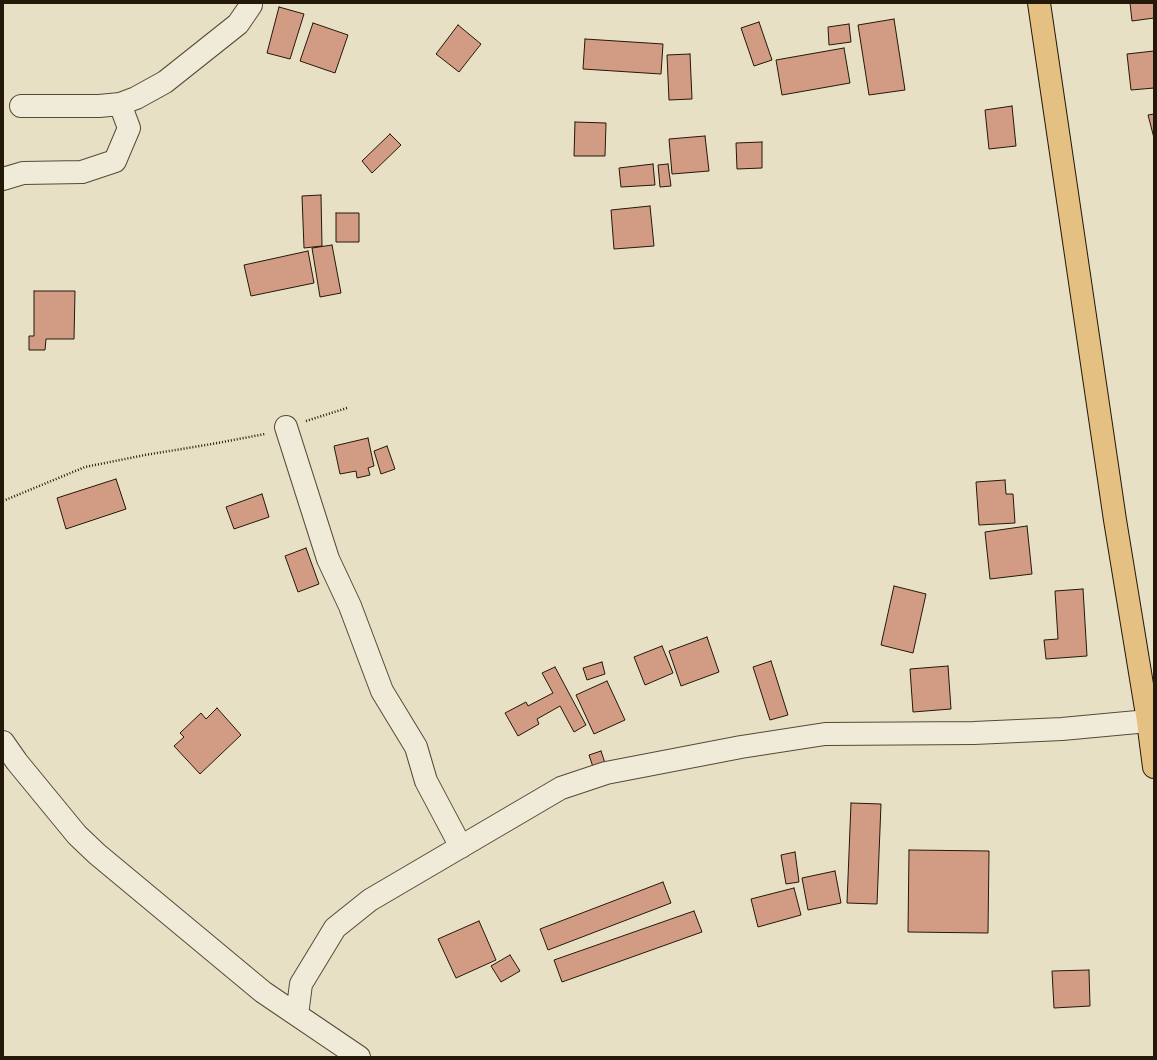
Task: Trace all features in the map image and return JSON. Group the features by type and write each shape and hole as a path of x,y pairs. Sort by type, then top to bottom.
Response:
{"main road":[{"path":"1039,3 1115,520 1154,767"}],"street":[{"path":"21,106 99,106 120,104 136,98 165,82 238,24 251,3"},
{"path":"3,179 23,173 82,172 115,161 129,128 120,104"},
{"path":"286,427 328,559 350,606 382,691 416,747 426,781 461,847"},
{"path":"297,1015 301,984 335,928 370,900 561,788 606,773 741,747 825,734 974,733 1062,729 1148,722"},
{"path":"3,742 17,762 77,835 103,859 263,992 359,1057"},
{"path":"263,992 301,984"}],"path":[{"path":"3,501 85,467 265,434 347,408"}],"building":[{"path":"1130,3 1154,3 1154,18 1132,21"},
{"path":"279,7 304,14 290,59 267,53"},
{"path":"894,19 905,90 869,95 858,25"},
{"path":"759,22 772,60 754,66 741,28"},
{"path":"313,23 348,35 335,73 300,61"},
{"path":"849,24 851,42 829,45 828,27"},
{"path":"458,25 481,44 459,72 436,54"},
{"path":"585,39 663,44 661,74 583,69"},
{"path":"844,48 850,83 782,95 776,60"},
{"path":"1154,51 1154,88 1131,90 1127,54"},
{"path":"690,54 692,99 669,100 667,55"},
{"path":"1012,106 1016,146 989,149 985,110"},
{"path":"1154,114 1154,138 1148,115"},
{"path":"575,122 606,123 605,156 574,156"},
{"path":"390,134 401,145 372,173 362,161"},
{"path":"705,136 709,171 672,174 669,139"},
{"path":"762,142 762,168 737,169 736,143"},
{"path":"653,164 655,185 621,187 619,168"},
{"path":"668,164 671,186 660,187 658,165"},
{"path":"321,195 322,246 304,248 302,196"},
{"path":"650,206 654,246 614,249 611,210"},
{"path":"336,213 359,213 359,242 336,242"},
{"path":"332,245 341,293 320,297 312,248"},
{"path":"308,251 314,283 251,296 244,265"},
{"path":"34,291 75,291 74,339 46,339 45,350 29,350 29,336 34,336"},
{"path":"368,438 374,466 368,468 370,475 357,478 356,471 340,474 334,446"},
{"path":"387,446 395,469 381,474 374,451"},
{"path":"116,479 126,509 66,529 57,498"},
{"path":"1005,480 1006,494 1013,494 1015,523 979,525 976,482"},
{"path":"262,494 269,517 234,529 226,507"},
{"path":"1027,526 1032,574 990,579 985,532"},
{"path":"306,548 319,584 298,592 285,556"},
{"path":"894,586 926,594 913,653 881,645"},
{"path":"1083,589 1087,656 1046,659 1044,640 1058,639 1055,591"},
{"path":"707,637 719,672 681,686 669,651"},
{"path":"662,646 673,673 645,685 634,657"},
{"path":"771,661 788,715 770,720 753,667"},
{"path":"602,662 605,674 587,680 583,668"},
{"path":"948,666 951,709 913,712 910,669"},
{"path":"555,667 586,725 574,732 560,706 537,719 539,724 518,736 505,713 526,702 528,706 553,693 542,673"},
{"path":"607,681 625,720 594,734 576,695"},
{"path":"217,708 241,735 200,774 174,746 184,737 180,733 201,713 206,719"},
{"path":"601,751 606,766 594,770 589,755"},
{"path":"851,803 881,804 877,904 847,903"},
{"path":"909,850 989,851 988,933 908,932"},
{"path":"795,852 799,882 786,884 781,855"},
{"path":"835,871 841,903 808,910 802,878"},
{"path":"663,882 671,903 548,950 540,929"},
{"path":"794,888 801,915 758,927 751,899"},
{"path":"694,911 702,932 562,982 554,960"},
{"path":"479,921 496,960 456,978 438,939"},
{"path":"510,955 520,971 501,982 491,966"},
{"path":"1089,970 1090,1006 1054,1008 1052,971"}]}
